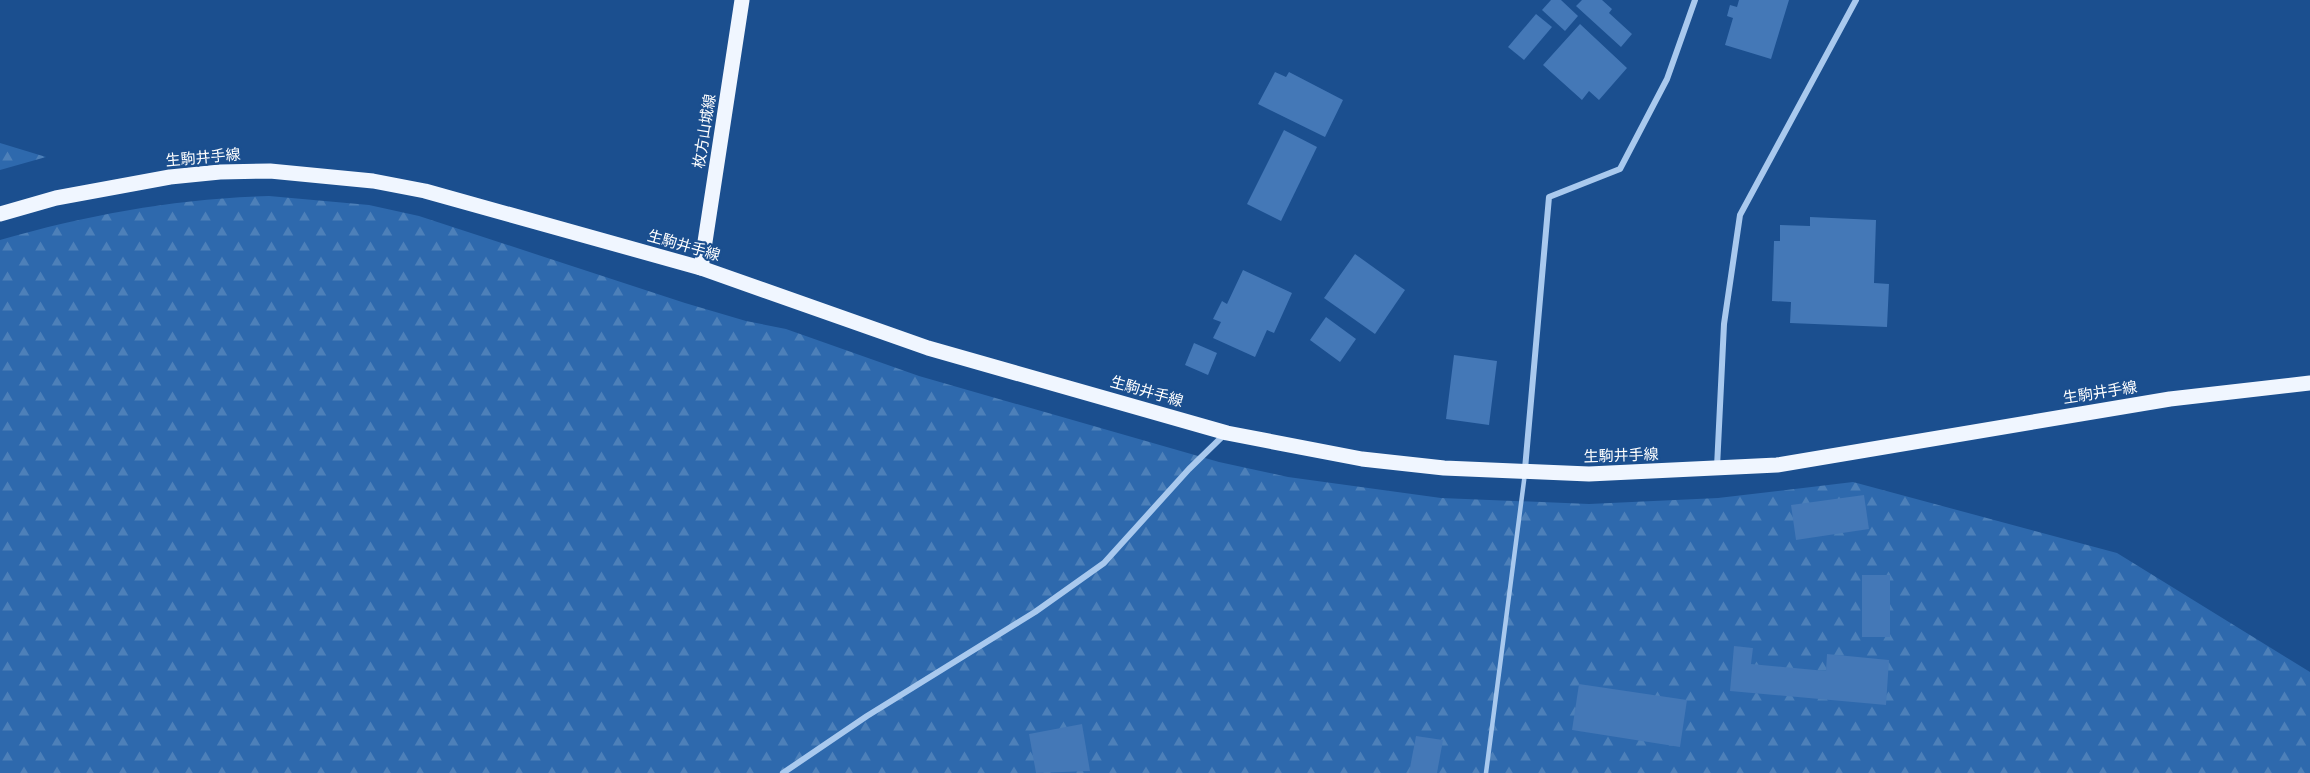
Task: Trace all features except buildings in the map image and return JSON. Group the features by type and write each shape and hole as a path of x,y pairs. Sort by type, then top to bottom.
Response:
{"main road":[{"name":"枚方山城線","path":"701,268 742,0"},
{"name":"生駒井手線","path":"0,214 56,198 170,177 260,171 320,174 373,181 425,191 701,268 928,348 1227,433 1362,459 1525,473 1642,472 1777,465 2170,399 2310,383"}],"street":[{"path":"1525,473 1549,197 1620,169 1667,79 1695,0"},
{"path":"1717,468 1724,324 1740,215 1856,0"},
{"path":"783,773 867,716 1035,612 1104,563 1189,469 1227,433"}],"lane":[{"path":"1486,773 1525,473"}],"green space":[{"path":"0,143 46,157 0,170"},
{"path":"269,196 369,205 419,216 685,303 746,321 786,329 919,376 1219,462 1288,477 1441,498 1589,504 1718,498 1853,482 2117,553 2310,672 2310,773 0,773 0,240 133,209 200,200"}]}
